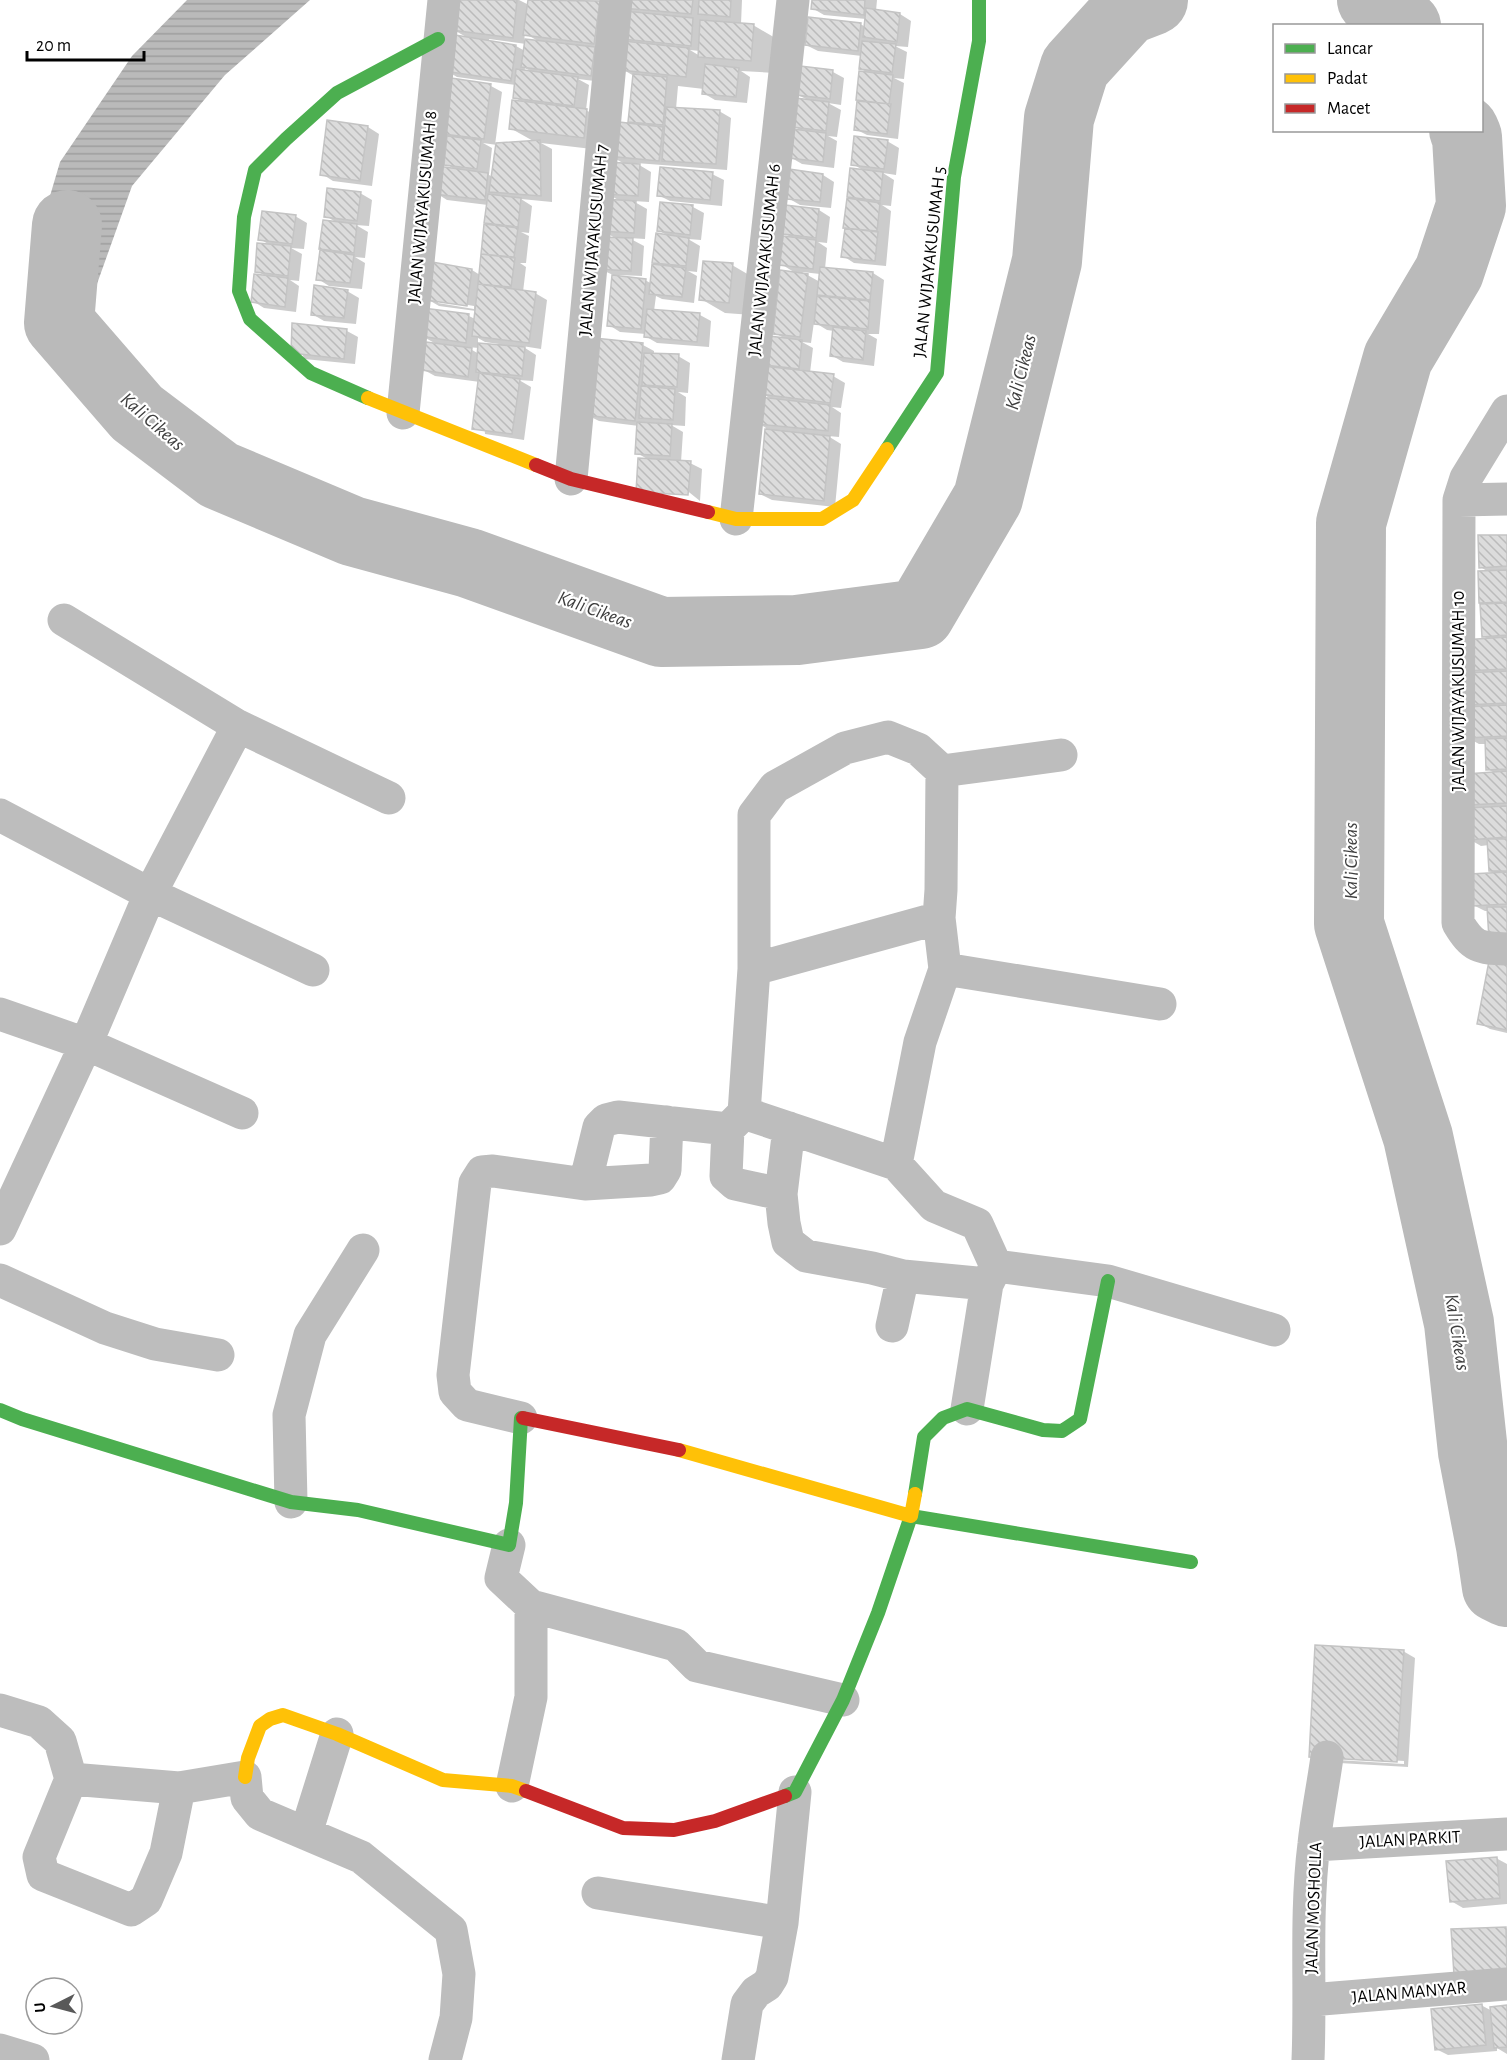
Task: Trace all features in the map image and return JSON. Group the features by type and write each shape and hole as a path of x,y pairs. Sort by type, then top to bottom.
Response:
{"street":[{"name":"JALAN WIJAYAKUSUMAH 8","path":"403,413 438,39 444,0"},
{"name":"JALAN WIJAYAKUSUMAH 7","path":"571,479 616,0"},
{"name":"JALAN WIJAYAKUSUMAH 6","path":"735,519 793,0"},
{"name":"JALAN WIJAYAKUSUMAH 5","path":"438,39 337,93 255,170 244,217 239,291 250,319 311,373 403,413 571,479 735,519 822,519 853,500 937,373 954,177 979,41 979,0"},
{"name":"JALAN WIJAYAKUSUMAH 10","path":"1507,411 1466,478 1459,500 1458,923 1467,937 1481,948 1507,949"},
{"path":"1459,500 1507,500"},
{"path":"64,620 238,726 390,798"},
{"path":"0,1229 86,1044 150,894 238,726"},
{"path":"781,1194 735,1184 726,1176 736,1121 754,969 754,815 775,787 845,748 888,736 918,749 942,771 939,918 945,969 920,1042 896,1164"},
{"path":"942,771 1061,754"},
{"path":"0,815 150,894 312,970"},
{"path":"754,969 939,918"},
{"path":"945,969 1160,1004"},
{"path":"0,1014 86,1044 242,1113"},
{"path":"585,1184 599,1127 606,1120 618,1117 667,1122 736,1121 789,1128 896,1164 934,1206 977,1224 991,1275 967,1409"},
{"path":"667,1122 665,1170 660,1178 585,1184 493,1171 482,1172 475,1183 453,1375 454,1392 467,1405 521,1418 666,1446 911,1516 1191,1563"},
{"path":"789,1128 781,1194 784,1223 788,1242 806,1256 903,1276 991,1275 1108,1281 1274,1330"},
{"path":"291,1502 289,1414 310,1335 363,1250"},
{"path":"892,1326 903,1276"},
{"path":"0,1280 105,1328 155,1344 218,1355"},
{"path":"738,2060 747,2004 772,1977 782,1923 795,1792 843,1700 878,1613 911,1516 924,1437 943,1418 967,1409 1043,1430 1062,1431 1080,1419 1108,1281"},
{"path":"0,1410 291,1502 358,1509 509,1545"},
{"path":"521,1418 516,1503 501,1578 531,1606 676,1645 697,1666 843,1700"},
{"path":"512,1786 531,1696 531,1606"},
{"path":"0,1710 39,1722 60,1741 71,1779 39,1857 43,1875 131,1910 146,1900 166,1853 179,1788"},
{"path":"445,2060 456,2019 459,1974 451,1930 361,1857 260,1814 247,1798 244,1777 248,1758 260,1726 270,1719 283,1715 336,1734 443,1780 512,1786 623,1828 674,1830 715,1821 795,1792"},
{"path":"306,1833 336,1734"},
{"name":"JALAN MOSHOLLA","path":"1308,2060 1309,1935 1314,1845 1327,1757"},
{"path":"71,1779 179,1788 244,1777"},
{"name":"JALAN PARKIT","path":"1314,1845 1507,1834"},
{"path":"598,1893 782,1923"},
{"name":"JALAN MANYAR","path":"1310,2000 1507,1984"},
{"path":"0,2050 33,2060"}],"shaded area":[{"path":"187,0 310,0 225,75 132,186 88,309 59,323 28,321 32,257 60,162 132,56"}],"building":[{"path":"454,0 517,0 513,38 451,30"},
{"path":"528,0 600,1 594,44 523,35"},
{"path":"622,0 693,0 691,14 622,8"},
{"path":"699,0 731,0 730,17 698,14"},
{"path":"812,0 865,0 864,15 811,9"},
{"path":"866,8 900,13 897,42 863,37"},
{"path":"625,11 693,18 691,46 622,39"},
{"path":"808,17 861,23 858,51 805,45"},
{"path":"700,20 754,24 751,61 698,57"},
{"path":"449,34 516,45 511,81 444,71"},
{"path":"525,39 595,47 591,76 521,67"},
{"path":"623,41 689,48 686,77 620,70"},
{"path":"862,41 896,44 892,73 859,69"},
{"path":"705,64 739,68 736,97 702,94"},
{"path":"800,66 833,70 830,99 796,95"},
{"path":"516,69 578,77 574,106 513,98"},
{"path":"859,71 893,75 889,104 856,100"},
{"path":"633,74 667,77 663,125 628,122"},
{"path":"451,78 491,84 484,139 443,134"},
{"path":"795,98 829,102 826,131 792,127"},
{"path":"512,100 587,109 584,138 509,129"},
{"path":"857,101 891,104 887,134 854,130"},
{"path":"666,107 720,110 716,164 662,161"},
{"path":"327,120 368,126 360,181 320,175"},
{"path":"610,121 663,127 659,161 607,156"},
{"path":"792,129 826,133 823,162 789,158"},
{"path":"447,136 481,140 477,169 444,165"},
{"path":"854,136 888,140 884,169 851,165"},
{"path":"540,140 541,196 489,192 496,143"},
{"path":"606,162 640,164 638,196 604,194"},
{"path":"437,166 488,173 485,200 434,194"},
{"path":"660,167 713,172 710,200 657,196"},
{"path":"850,168 883,172 880,201 847,197"},
{"path":"789,169 823,174 820,202 787,199"},
{"path":"327,188 361,192 357,221 324,217"},
{"path":"488,194 521,198 518,227 484,223"},
{"path":"847,198 880,203 877,231 843,228"},
{"path":"602,199 636,201 634,233 600,231"},
{"path":"660,202 693,205 690,235 657,231"},
{"path":"785,205 819,209 816,238 783,234"},
{"path":"262,211 296,215 292,244 258,240"},
{"path":"323,220 357,224 354,253 319,249"},
{"path":"484,224 518,228 514,257 481,254"},
{"path":"845,228 878,232 875,261 841,257"},
{"path":"656,233 689,238 686,266 652,263"},
{"path":"783,236 816,240 813,269 779,265"},
{"path":"598,237 633,238 631,271 597,269"},
{"path":"257,243 291,246 288,276 255,272"},
{"path":"320,250 354,255 350,283 316,280"},
{"path":"481,254 515,258 511,287 478,284"},
{"path":"703,261 733,263 729,303 699,300"},
{"path":"432,262 472,269 467,306 426,300"},
{"path":"652,264 686,268 682,297 649,294"},
{"path":"820,267 873,272 870,300 817,295"},
{"path":"780,270 808,274 800,337 773,334"},
{"path":"254,274 288,278 285,307 251,302"},
{"path":"612,275 646,279 641,329 607,326"},
{"path":"478,284 536,292 529,343 472,336"},
{"path":"314,285 348,290 344,318 311,315"},
{"path":"817,296 870,301 868,329 814,324"},
{"path":"423,308 469,314 466,343 420,336"},
{"path":"647,309 700,313 697,342 644,337"},
{"path":"292,323 347,329 344,359 291,353"},
{"path":"833,327 866,331 863,360 830,356"},
{"path":"769,336 802,340 799,369 765,365"},
{"path":"594,338 643,343 635,421 585,415"},
{"path":"426,342 472,348 468,377 422,370"},
{"path":"478,343 525,347 522,376 476,372"},
{"path":"644,353 679,354 677,387 642,385"},
{"path":"763,366 834,374 830,403 759,394"},
{"path":"479,373 520,379 512,434 472,429"},
{"path":"641,386 675,389 673,420 639,418"},
{"path":"759,397 830,405 828,431 756,424"},
{"path":"637,422 672,424 670,456 635,454"},
{"path":"765,429 830,436 824,501 759,494"},
{"path":"638,458 691,461 688,495 636,492"},
{"path":"1478,535 1507,535 1507,566 1479,568"},
{"path":"1507,570 1507,602 1479,603 1478,571"},
{"path":"1507,603 1507,635 1482,637 1480,604"},
{"path":"1507,637 1507,669 1463,671 1462,640"},
{"path":"1507,671 1507,703 1466,705 1465,673"},
{"path":"1507,705 1507,736 1466,738 1464,707"},
{"path":"1507,738 1507,769 1486,770 1485,739"},
{"path":"1507,771 1507,803 1468,805 1466,774"},
{"path":"1507,806 1507,837 1468,840 1466,808"},
{"path":"1487,839 1507,839 1507,871 1489,871"},
{"path":"1507,872 1507,904 1472,906 1470,874"},
{"path":"1487,907 1507,907 1507,939 1489,939"},
{"path":"1489,961 1507,965 1507,1030 1477,1024"},
{"path":"1315,1645 1404,1650 1397,1762 1309,1757"},
{"path":"1497,1857 1500,1898 1450,1902 1446,1861"},
{"path":"1506,1927 1507,1972 1454,1975 1451,1929"},
{"path":"1482,2004 1486,2045 1435,2050 1431,2009"},
{"path":"1507,2005 1507,2047 1494,2048 1490,2007"}],"waterway":[{"name":"Kali Cikeas","path":"67,225 59,323 137,413 219,475 352,531 469,563 661,632 797,630 920,614 988,498 1047,261 1059,118 1075,67 1127,10 1153,0"},
{"name":"Kali Cikeas","path":"1372,0 1403,24"},
{"name":"Kali Cikeas","path":"1465,132 1471,206 1449,272 1398,358 1351,523 1349,924 1418,1137 1459,1323 1473,1452 1497,1587 1507,1592"}],"traffic: fast":[{"path":"887,449 937,373 954,177 979,41 979,0"},
{"path":"368,398 311,373 250,319 239,291 244,217 255,170 286,139 337,93 438,39"},
{"path":"915,1494 924,1437 943,1418 967,1409 1043,1430 1062,1431 1080,1419 1108,1281"},
{"path":"0,1410 22,1419 291,1502 358,1510 509,1545 516,1503 521,1418 523,1418"},
{"path":"785,1796 795,1792 843,1700 878,1613 911,1516 1191,1562"}],"traffic: slow":[{"path":"368,398 536,465"},
{"path":"708,512 736,519 822,519 853,500 887,449"},
{"path":"679,1450 911,1516 915,1494"},
{"path":"245,1777 248,1758 260,1726 270,1719 283,1715 337,1734 443,1780 512,1786 526,1791"}],"traffic: jam":[{"path":"536,465 571,479 708,512"},
{"path":"523,1418 679,1450"},
{"path":"526,1791 623,1828 674,1830 715,1821 785,1796"}]}
